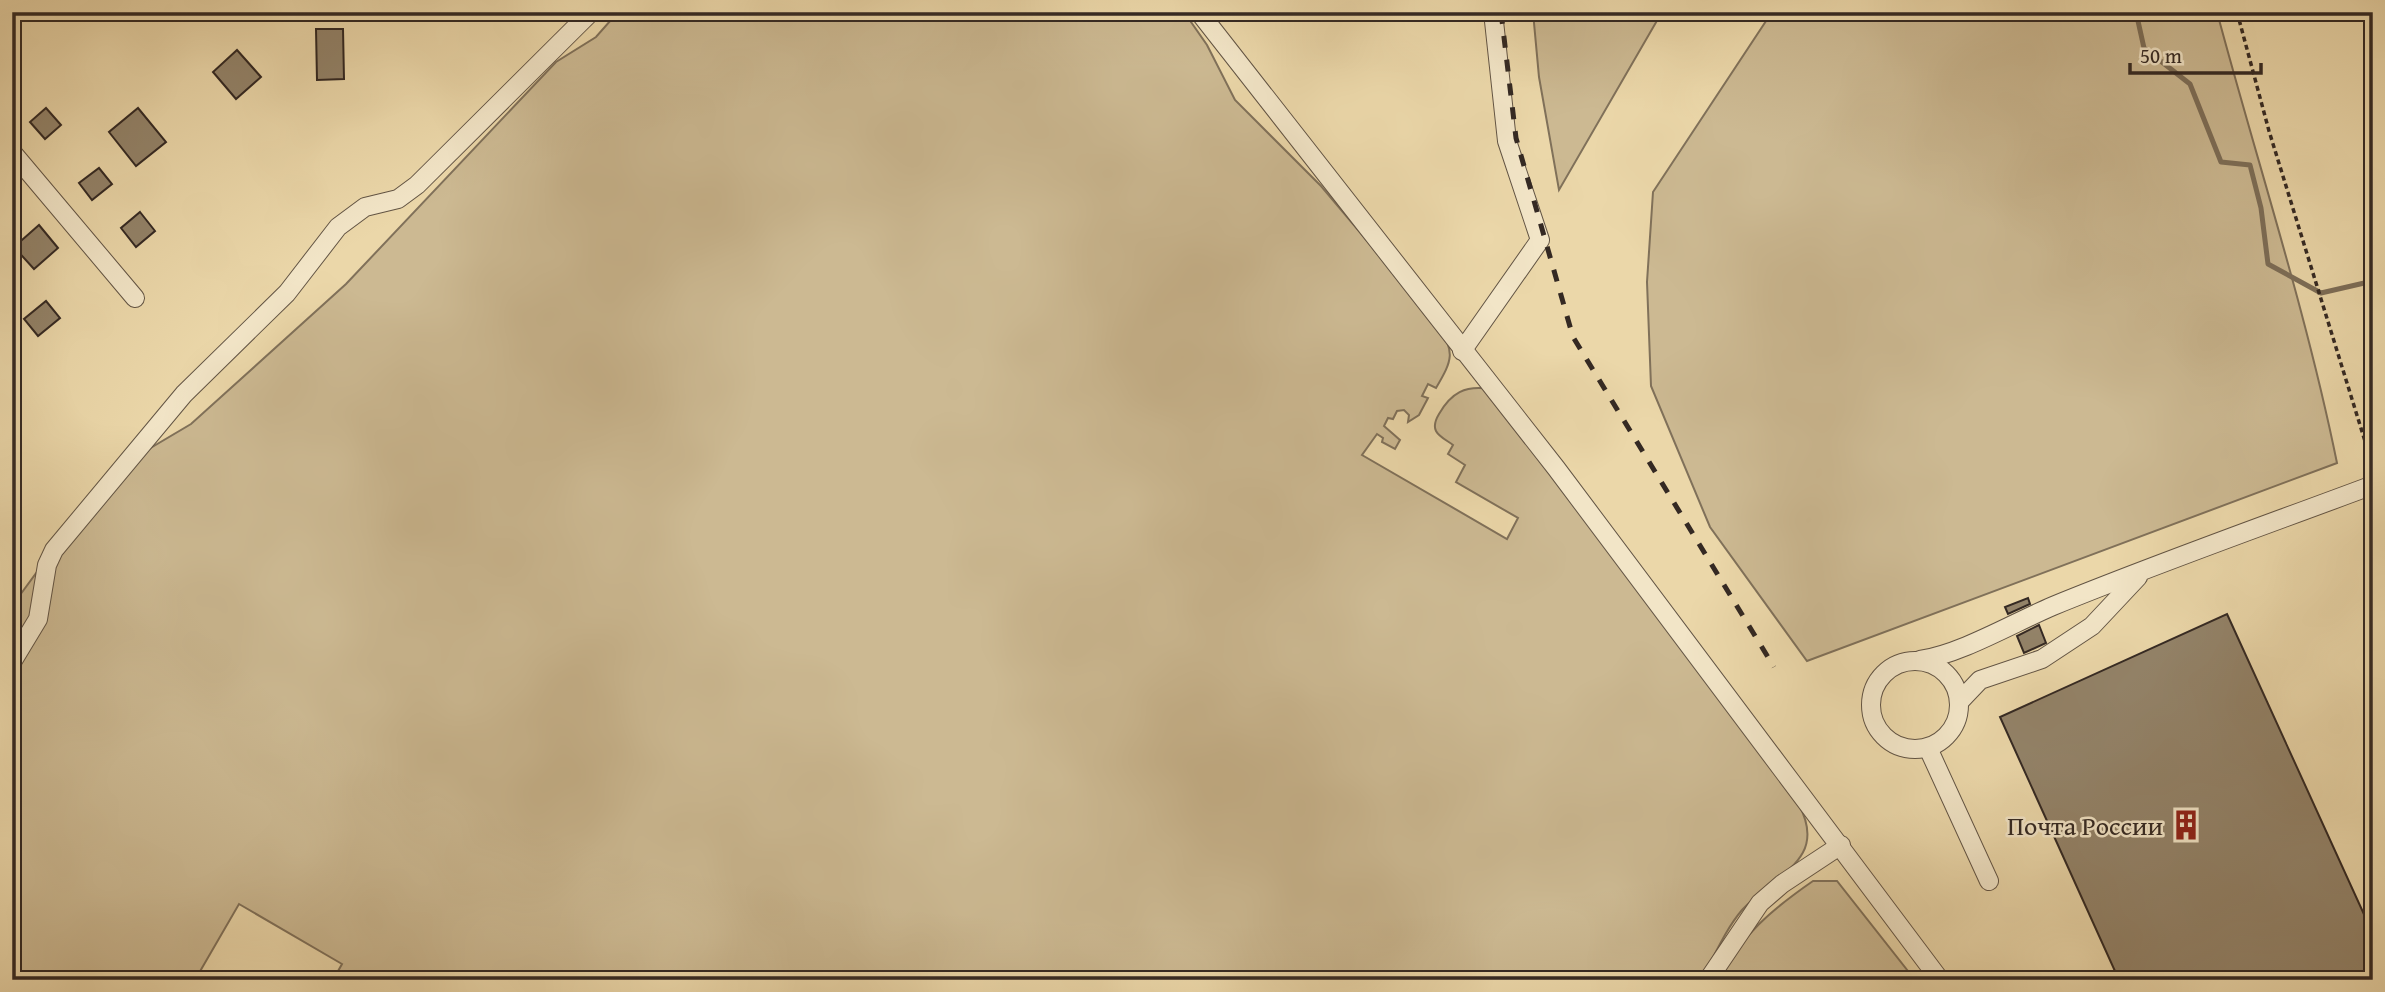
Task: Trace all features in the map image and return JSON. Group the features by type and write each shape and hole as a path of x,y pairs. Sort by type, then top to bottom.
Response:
{"street":[{"path":"12,662 38,619 47,565 54,550 184,394 287,293 338,227 365,207 398,199 417,185 591,12"},
{"path":"1199,12 1556,468 1940,980"},
{"path":"1462,351 1540,240 1507,141 1493,12"},
{"path":"12,152 135,298"},
{"path":"1920,660 1935,664 1956,686 1960,701 1958,716 1952,730 1941,741 1928,748 1900,747 1887,740 1872,716 1870,702 1873,689 1891,667 1920,660 1946,656 1969,642 2146,569 2373,485"},
{"path":"1960,701 1980,680 2042,659 2092,626 2146,569"},
{"path":"1928,748 1989,881"},
{"path":"1708,980 1760,903 1782,884 1841,845"}],"path":[{"path":"2237,12 2269,131 2373,467"}],"shaded area":[{"path":"618,12 1184,12 1207,45 1235,100 1321,186 1438,325 1447,343 1449,363 1436,388 1428,384 1422,396 1428,398 1419,415 1408,422 1409,415 1404,410 1397,411 1393,419 1388,418 1384,426 1400,440 1395,449 1382,442 1383,438 1377,434 1362,455 1507,539 1518,518 1456,482 1465,465 1448,454 1453,445 1439,435 1435,427 1439,414 1454,396 1473,388 1490,389 1799,805 1806,824 1807,840 1802,854 1782,876 1742,910 1701,980 333,980 342,964 239,904 195,980 12,980 12,606 110,472 191,424 346,284 556,62 596,37"},
{"path":"1533,12 1662,12 1559,190 1539,77"},
{"path":"1772,12 2217,12 2311,349 2337,463 1807,661 1710,527 1651,386 1647,282 1653,192"},
{"path":"1813,881 1837,881 1915,980 1717,980 1747,937 1784,902"}],"building":[{"path":"316,29 343,29 344,79 317,80"},
{"path":"237,50 261,77 236,99 213,72"},
{"path":"46,108 61,125 45,139 30,122"},
{"path":"138,108 166,142 136,166 109,132"},
{"path":"99,168 112,184 92,200 79,183"},
{"path":"140,212 155,231 136,247 121,228"},
{"path":"39,225 58,248 34,269 14,247"},
{"path":"46,301 60,318 38,336 24,319"},
{"path":"2028,598 2030,604 2008,614 2005,607"},
{"name":"Почта России","path":"2227,614 2373,934 2373,980 2119,980 2000,717"},
{"path":"2039,625 2046,643 2024,653 2017,636"}],"waterway":[{"path":"2136,12 2144,48 2190,84 2221,162 2250,165 2261,208 2268,264 2321,293 2373,281"}],"railway":[{"path":"1501,12 1516,138 1573,337 1774,667"}],"place":[{"name":"Почта России","path":"2186,825"}]}
